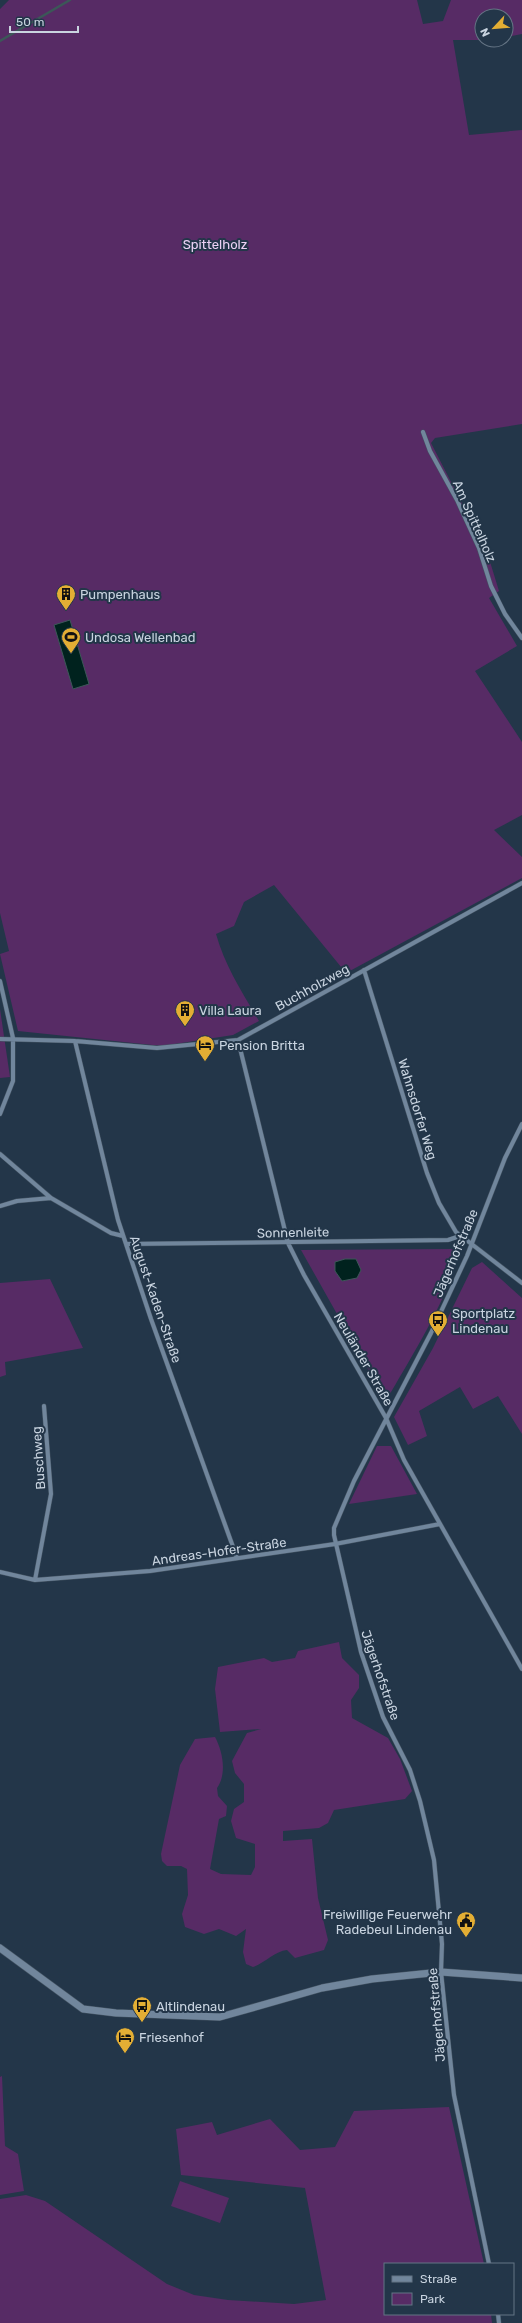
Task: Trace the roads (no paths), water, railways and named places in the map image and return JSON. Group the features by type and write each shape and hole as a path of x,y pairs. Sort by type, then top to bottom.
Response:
{"street":[{"name":"Am Spittelholz","path":"423,432 430,451 457,500 479,548 495,593 505,614 522,638"},
{"name":"Buchholzweg","path":"0,1039 13,1038 75,1041 157,1048 238,1040 522,883"},
{"name":"Wahnsdorfer Weg","path":"364,970 427,1173 441,1208 460,1236 470,1244"},
{"path":"0,981 13,1038 13,1081 0,1114"},
{"name":"Neuländer Straße","path":"238,1040 288,1242 304,1275 386,1418 404,1460 522,1669"},
{"name":"August-Kaden-Straße","path":"75,1041 123,1236 237,1558"},
{"name":"Jägerhofstraße","path":"489,2263 454,2095 441,1972 442,1944 434,1860 420,1801 410,1770 383,1717 361,1652 335,1544 334,1528 354,1481 431,1333 467,1256 470,1244 505,1158 522,1124"},
{"path":"0,1154 51,1198 111,1233 123,1236"},
{"path":"0,1206 17,1201 51,1198"},
{"name":"Sonnenleite","path":"126,1244 448,1240 460,1236"},
{"path":"470,1244 522,1283"},
{"name":"Buschweg","path":"35,1580 51,1494 44,1406"},
{"name":"Andreas-Hofer-Straße","path":"0,1572 35,1580 150,1572 335,1544 440,1524"},
{"path":"0,1948 83,2008 116,2013 220,2017 322,1988 379,1978 441,1972 522,1978"}],"waterway":[{"path":"0,41 70,0"}],"place":[{"name":"Pumpenhaus","path":"66,611"},
{"name":"Undosa Wellenbad","path":"71,654"},
{"name":"Villa Laura","path":"185,1027"},
{"name":"Pension Britta","path":"205,1062"},
{"name":"Sportplatz Lindenau","path":"438,1337"},
{"name":"Freiwillige Feuerwehr Radebeul Lindenau","path":"466,1938"},
{"name":"Altlindenau","path":"142,2023"},
{"name":"Friesenhof","path":"125,2054"}],"park label":[{"name":"Spittelholz","path":"215,244"}]}
